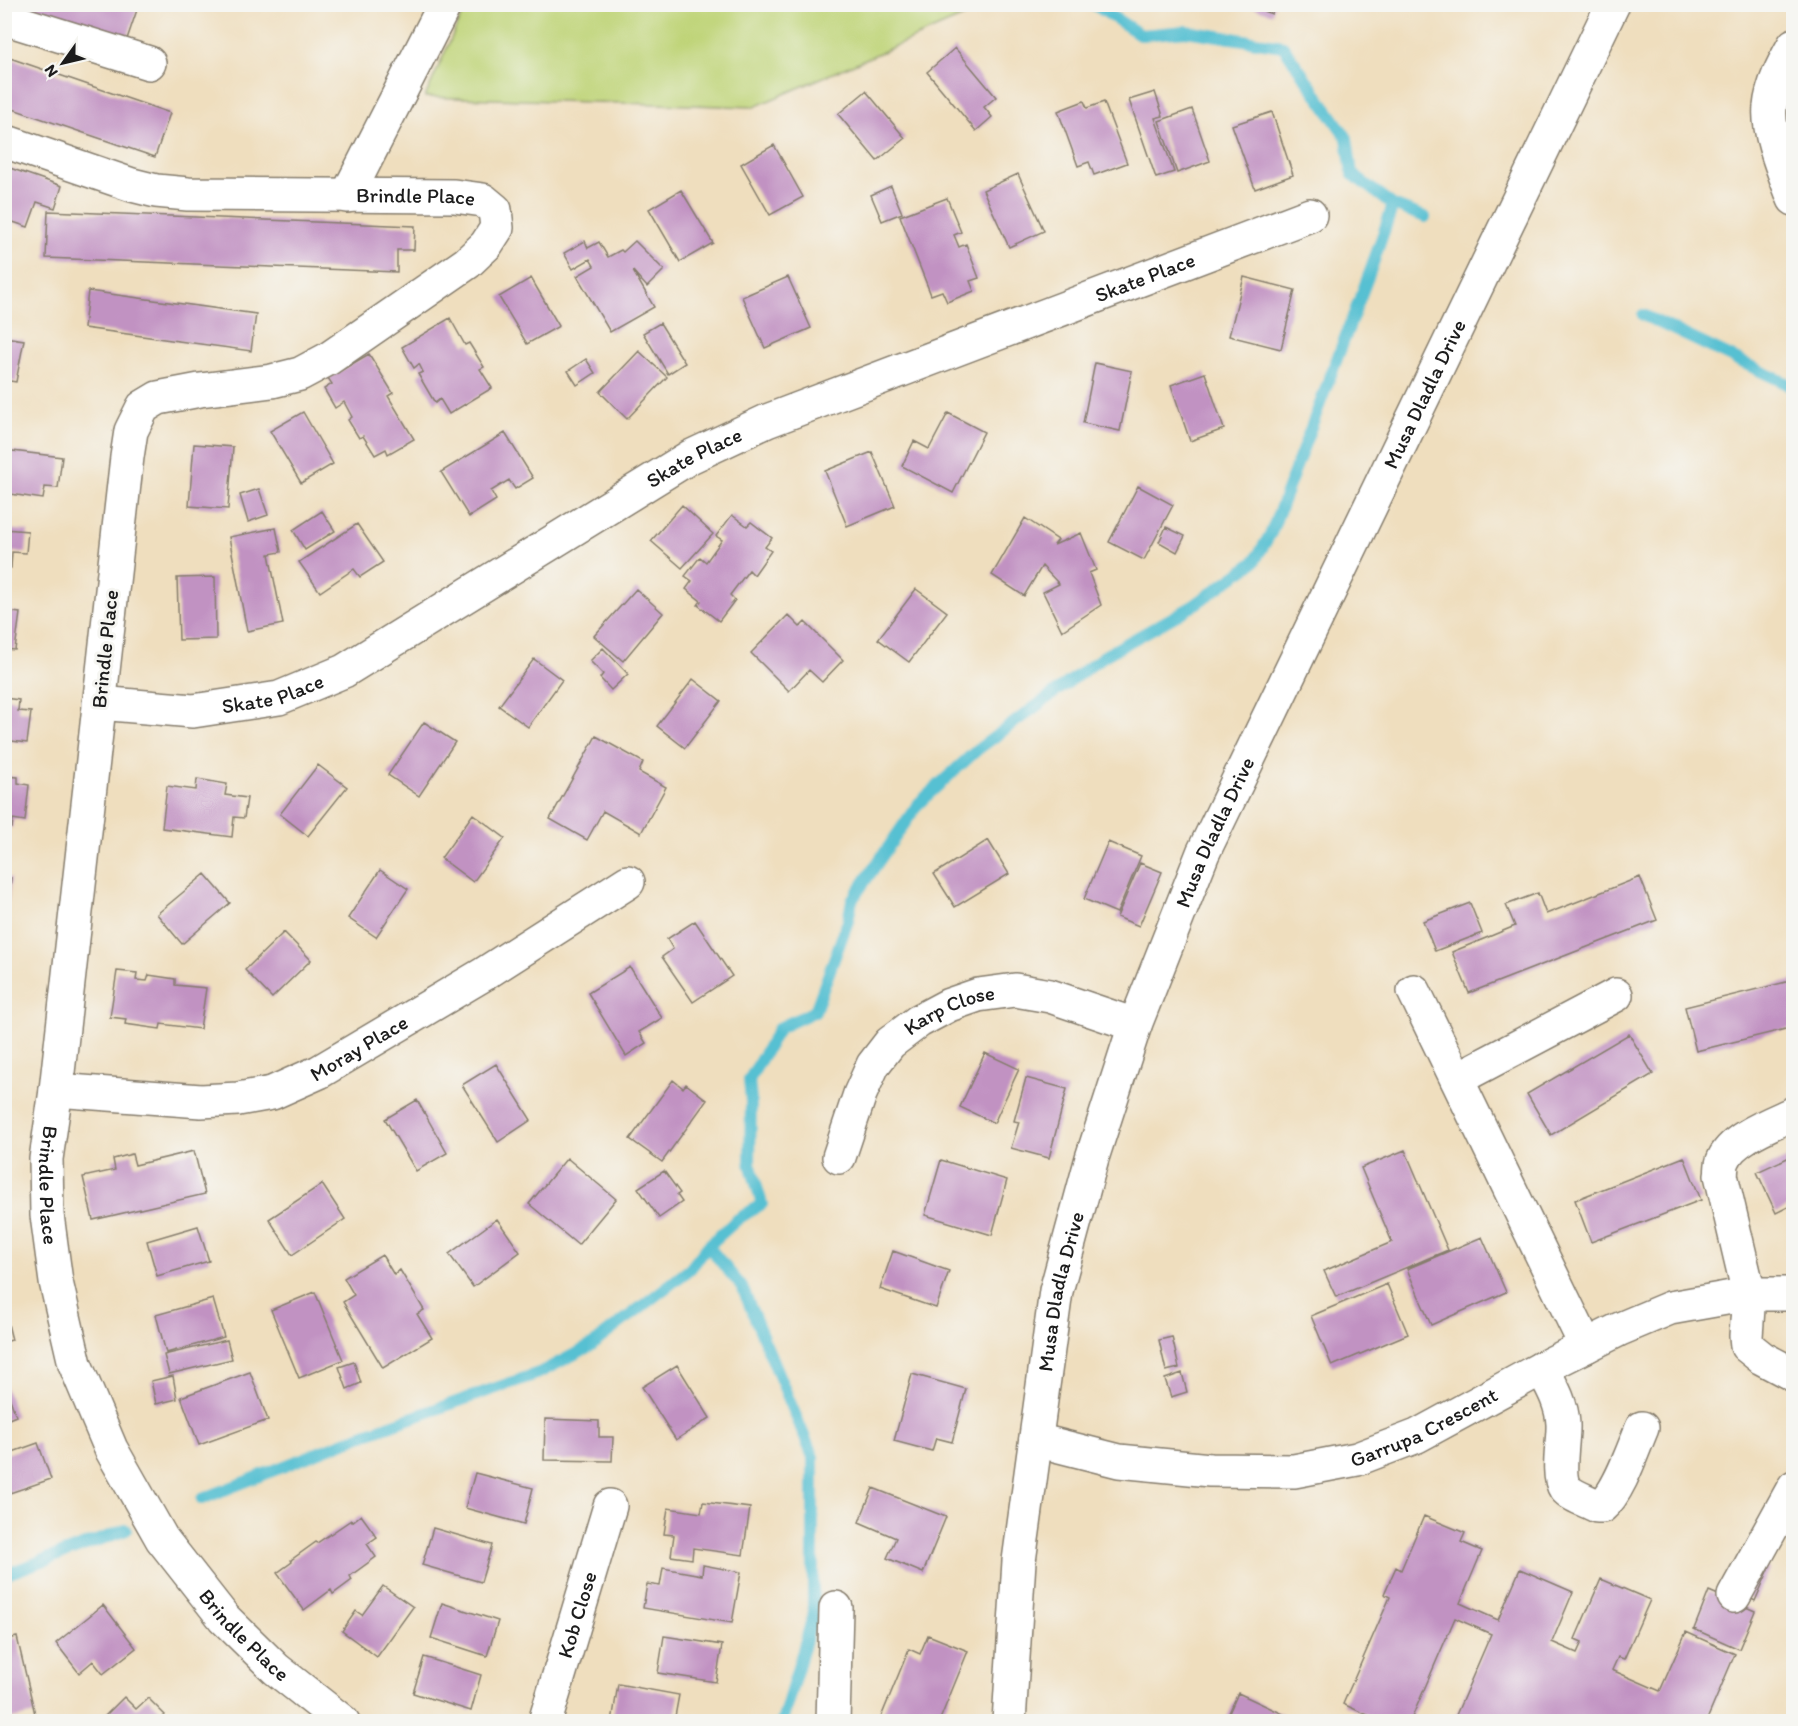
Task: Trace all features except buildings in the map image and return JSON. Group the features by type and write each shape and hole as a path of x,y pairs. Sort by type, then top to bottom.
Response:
{"street":[{"path":"347,196 445,4"},
{"name":"Musa Dladla Drive","path":"1009,1722 1019,1561 1056,1291 1092,1158 1135,1025 1203,853 1613,4"},
{"path":"4,18 148,63"},
{"path":"1794,45 1778,74 1770,108 1773,135 1794,199"},
{"name":"Brindle Place","path":"4,141 156,191 188,195 454,196 483,200 495,210 497,228 486,245 467,263 328,359 300,374 272,381 158,398 143,407 131,431 126,457 56,1090 46,1159 47,1215 56,1282 75,1364 111,1449 162,1539 224,1618 276,1669 343,1722"},
{"name":"Skate Place","path":"99,703 193,711 279,698 344,670 690,457 767,421 1310,215"},
{"name":"Moray Place","path":"56,1090 201,1101 238,1099 272,1093 319,1072 484,974 628,882"},
{"name":"Karp Close","path":"839,1157 860,1094 873,1065 890,1043 919,1021 949,1005 978,995 1015,990 1050,996 1135,1025"},
{"path":"1414,991 1586,1346"},
{"path":"1456,1079 1616,995"},
{"path":"1794,1113 1735,1144 1723,1160 1721,1175 1749,1294 1747,1346 1762,1358 1794,1375"},
{"name":"Garrupa Crescent","path":"1035,1440 1119,1461 1210,1470 1294,1471 1357,1459 1417,1436 1542,1368 1620,1329 1670,1308 1749,1294 1794,1294"},
{"path":"1542,1368 1560,1407 1563,1424 1561,1466 1563,1483 1567,1490 1597,1506 1602,1506 1609,1500 1618,1484 1642,1428"},
{"path":"1734,1596 1794,1487"},
{"name":"Kob Close","path":"545,1722 610,1506"},
{"path":"833,1722 836,1608"}],"green space":[{"path":"466,4 991,5 754,107 425,97"}],"waterway":[{"path":"1093,4 1141,35 1186,31 1283,46 1347,138 1352,174 1393,205 1425,217"},
{"path":"202,1499 357,1437 539,1373 592,1345 690,1269 708,1246 738,1219 762,1204 750,1163 749,1080 779,1028 815,1011 848,921 852,900 918,804 977,750 1104,656 1193,606 1254,562 1271,533 1393,205"},
{"path":"1643,315 1794,387"},
{"path":"708,1246 742,1287 813,1457 813,1616 782,1722"},
{"path":"4,1575 126,1530"}]}
